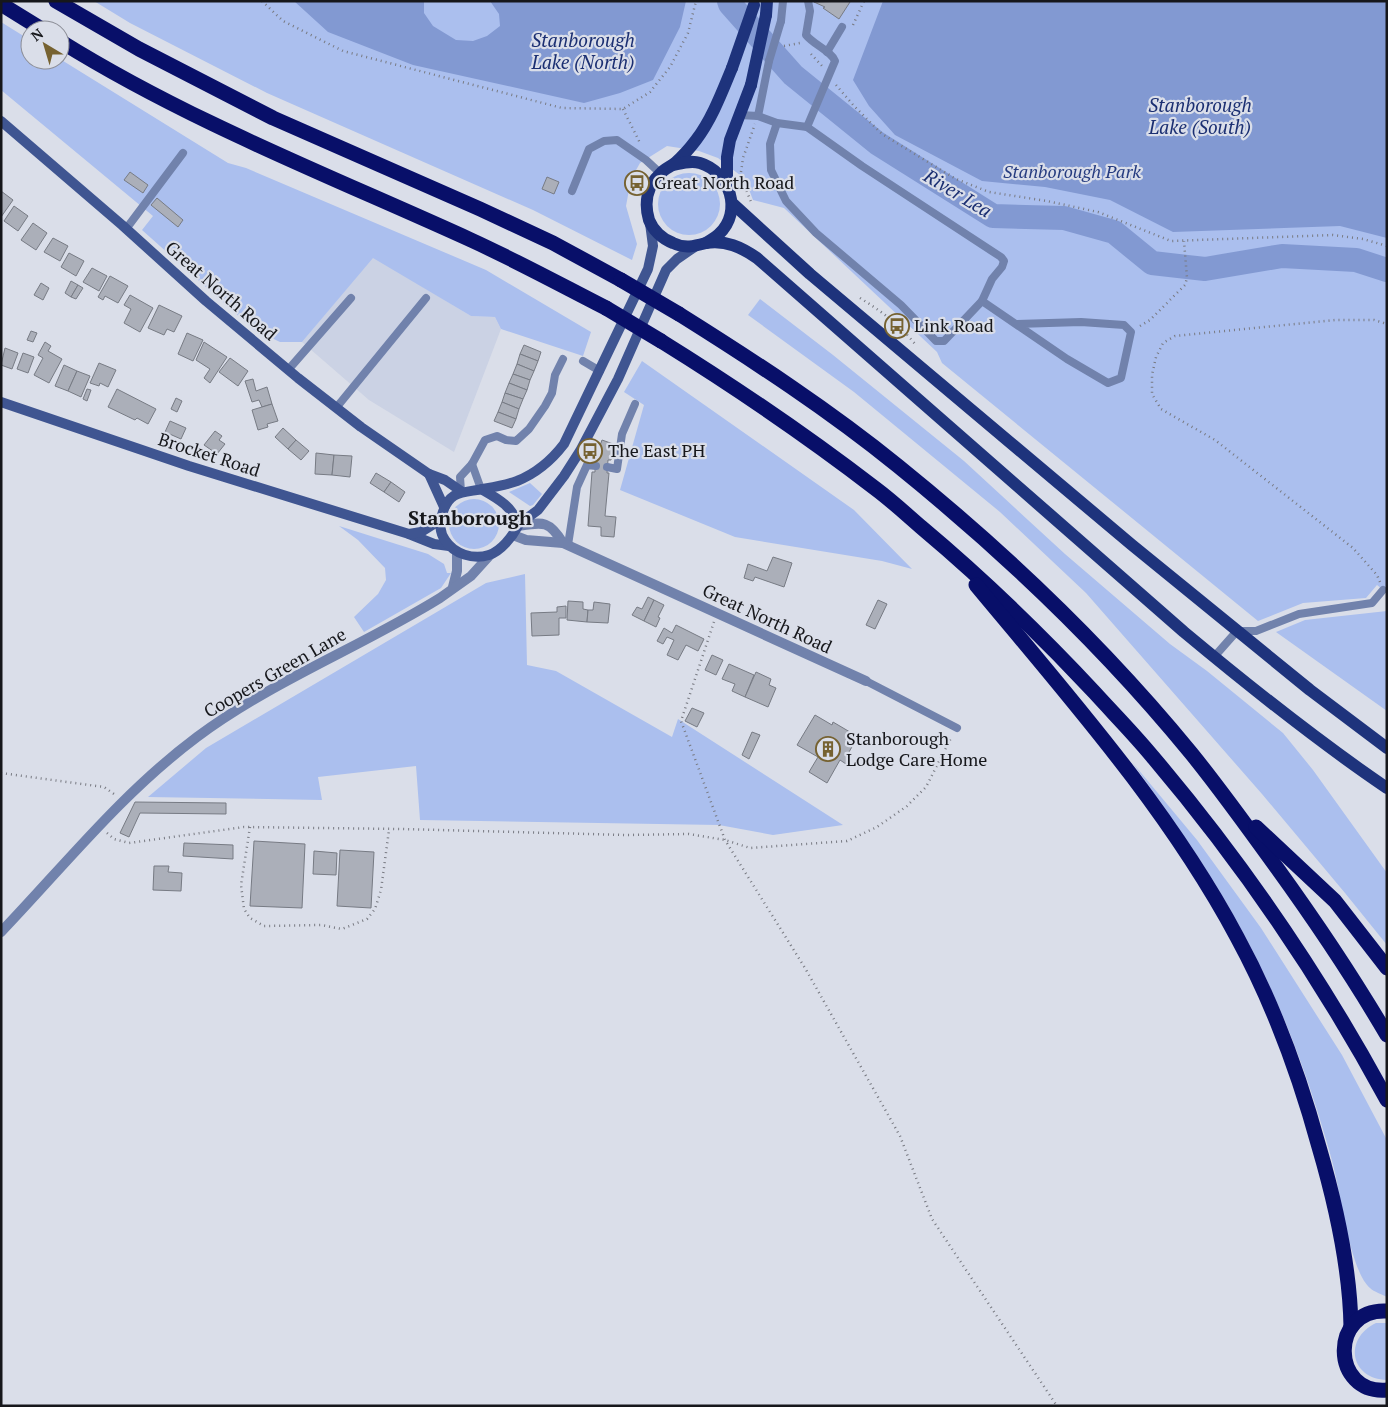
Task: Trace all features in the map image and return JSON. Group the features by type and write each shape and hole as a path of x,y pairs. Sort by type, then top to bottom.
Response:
{"highway":[{"path":"56,1 139,49 273,118 480,209 553,243 621,280 753,361 810,400 897,465 981,536 1092,643 1189,751 1229,801 1323,931 1387,1035"},
{"path":"1,4 27,20"},
{"path":"70,47 137,85 199,117 470,240 606,308 707,369 878,490 991,588 1039,635 1150,754 1186,797 1300,953 1337,1012 1387,1100"},
{"path":"944,546 1105,742 1159,812 1190,857 1237,937 1277,1021 1308,1106 1328,1178 1344,1250 1351,1305 1351,1327"},
{"path":"1229,801 1334,901 1387,968"},
{"path":"1386,1391 1362,1384 1352,1375 1344,1354 1344,1347 1351,1327 1366,1314 1387,1311"}],"main road":[{"path":"755,3 732,68 710,117 697,139 673,165 660,173 648,191 647,207 654,246 648,269 564,444 546,464 526,476 504,485 481,490 462,491 448,500 440,520 441,534 453,549 468,556 490,555 513,535 519,525 538,510 580,451 618,379 666,270 677,259 720,234 729,219 732,203 727,184 727,157 730,140 751,85 766,15 767,1"},
{"name":"Great North Road","path":"1,121 206,301 288,370 361,427 430,474 445,480 462,491"},
{"path":"673,165 688,162 707,165 715,170 727,184"},
{"path":"732,203 810,274 1132,545 1310,690 1387,748"},
{"path":"650,223 656,232 670,242 685,247 718,242 742,248 756,258 1214,657 1317,740 1387,788"},
{"name":"Brocket Road","path":"1,402 188,466 453,549"},
{"path":"430,474 444,506"},
{"path":"481,490 510,508 519,525"},
{"path":"409,534 421,532 440,520"}],"street":[{"name":"Great North Road","path":"519,525 539,522 555,529 566,544"},
{"name":"Great North Road","path":"513,535 526,540 566,544 866,681"},
{"path":"453,549 457,571 453,587"},
{"name":"Coopers Green Lane","path":"1,932 123,801 156,770 197,737 240,708 421,610 471,576 490,555"}],"lane":[{"path":"758,116 769,61 781,21 783,1"},
{"path":"807,127 835,61 833,56 812,42 806,35 810,11 808,1"},
{"path":"827,52 842,27"},
{"path":"740,115 758,116 777,123 807,127 1004,261 1002,267 992,279 982,301 944,341 936,341 901,305 816,232 786,201 771,170 770,144 777,123"},
{"path":"572,191 589,149 604,142 617,140 649,162 660,173"},
{"path":"126,229 183,153"},
{"path":"288,370 351,298"},
{"path":"336,408 426,298"},
{"path":"982,301 1067,359 1108,384 1121,378 1131,332 1124,325 1081,322 1017,324"},
{"path":"462,491 460,477 472,464 485,440 497,436 506,440 516,441 529,429 552,393 555,375 563,358"},
{"path":"583,362 600,370"},
{"path":"607,468 617,469 622,434 635,404"},
{"path":"472,464 481,490"},
{"path":"566,544 577,487 587,465 596,466"},
{"path":"1214,657 1237,631 1256,631 1299,614 1372,603 1383,590"},
{"name":"Great North Road","path":"866,681 957,728"}],"path":[{"path":"262,1 283,21 343,51 562,108 623,109 650,92 670,68 688,34 696,1"},
{"path":"851,27 864,1"},
{"path":"781,46 789,46 800,42 805,48"},
{"path":"810,53 830,74 854,106 882,134 956,179 989,192 1047,201 1098,212 1171,241 1333,234 1363,239 1387,246"},
{"path":"623,109 649,162"},
{"path":"752,203 741,179 741,168 758,116"},
{"path":"1131,332 1150,320 1185,285 1187,278 1184,241"},
{"path":"854,294 886,314 900,327 920,351"},
{"path":"1383,590 1377,575 1352,548 1215,440 1161,409 1152,394 1152,375 1156,357 1163,343 1175,336 1335,320 1374,320 1387,324"},
{"path":"717,613 681,721 725,840 805,968 900,1136 932,1219 1057,1406"},
{"path":"98,826 114,839 128,842 250,827 688,834 725,840 750,848 847,841 877,827 906,806 926,787 957,728"},
{"path":"1,773 104,787 123,801"},
{"path":"250,827 241,885 244,909 250,918 264,926 321,925 342,929 367,919 375,909 381,890 389,829"}],"shaded area":[{"path":"373,257 471,316 495,317 501,329 454,452 369,400 302,342"}],"green space":[{"name":"Stanborough Park","path":"94,1 1387,1 1387,593 1377,585 1366,598 1303,603 1258,621 942,363 937,352 784,208 753,200 745,179 718,158 699,151 667,146 640,163 631,179 626,206 637,244 632,260 533,210 267,93 130,23"},
{"path":"1,22 20,34 20,70 70,70 70,65 228,163 246,168 486,270 591,332 583,356 501,329 495,317 471,316 373,258 302,342 280,342 253,329 142,230 153,216 1,90"},
{"path":"689,173 701,175 711,182 718,192 720,204 718,216 711,226 701,233 689,235 677,233 667,226 660,216 658,204 660,192 667,182 677,175"},
{"path":"760,299 833,355 964,461 1065,554 1170,644 1207,671 1283,733 1313,770 1387,873 1387,945 1262,794 1086,593 1000,512 854,392 748,315"},
{"path":"642,361 854,510 912,569 882,561 735,537 620,490 644,405 624,392"},
{"path":"530,483 542,494 530,506 509,492"},
{"path":"474,499 492,506 499,524 492,542 474,549 456,542 449,524 456,506"},
{"path":"339,526 428,554 444,564 447,573 451,573 441,588 364,632 354,617 378,594 386,580 385,568 358,540"},
{"path":"525,574 527,665 556,671 672,737 678,719 843,825 773,835 719,825 420,820 416,766 318,777 322,800 148,797 206,748 486,583"},
{"path":"1387,611 1387,711 1276,632 1305,620"},
{"path":"1132,762 1197,840 1261,928 1342,1055 1387,1140 1387,1297 1370,1288 1363,1280 1357,1267 1333,1163 1316,1106 1277,1002 1240,927 1215,884 1175,822"},
{"path":"1376,1323 1387,1323 1387,1380 1375,1378 1365,1373 1355,1357 1355,1348 1359,1339 1365,1330"}],"water":[{"name":"Stanborough Lake (North)","path":"294,1 424,1 424,13 433,26 456,40 473,41 487,36 500,26 499,14 490,1 686,1 680,27 653,80 620,93 584,103 413,65 328,32"},
{"name":"Stanborough Lake (South)","path":"883,1 1387,1 1387,238 1340,226 1173,232 1110,200 1045,187 982,181 895,135 869,106 853,80"}],"building":[{"path":"814,2 850,2 839,19 823,8 825,7"},
{"path":"130,172 148,185 143,193 124,180"},
{"path":"547,177 559,182 554,194 542,189"},
{"path":"1,191 13,200 1,217"},
{"path":"157,198 183,220 178,227 151,205"},
{"path":"14,206 28,216 18,231 4,221"},
{"path":"33,223 47,233 36,250 21,240"},
{"path":"53,238 68,246 60,261 44,252"},
{"path":"69,253 84,261 76,276 61,267"},
{"path":"92,268 107,276 99,291 83,282"},
{"path":"110,276 128,286 118,303 105,296 103,300 98,297"},
{"path":"71,281 78,285 71,297 65,293"},
{"path":"41,283 49,288 43,300 34,295"},
{"path":"78,285 83,288 76,299 71,297"},
{"path":"130,295 153,308 140,332 124,323 131,309 124,305"},
{"path":"159,305 182,316 174,332 167,329 164,335 148,328"},
{"path":"31,331 37,333 33,342 27,340"},
{"path":"187,333 203,340 193,361 178,354"},
{"path":"45,342 51,346 48,351 62,359 49,383 34,375 43,358 38,355"},
{"path":"204,342 227,357 210,383 204,378 210,369 196,360"},
{"path":"524,345 541,352 538,361 520,354"},
{"path":"5,348 18,353 12,369 1,365"},
{"path":"23,353 34,357 28,373 17,369"},
{"path":"520,354 538,361 534,371 517,364"},
{"path":"230,358 248,371 238,386 219,372"},
{"path":"99,363 116,370 108,387 100,383 99,386 90,383"},
{"path":"517,364 534,371 530,380 513,374"},
{"path":"64,365 77,371 68,391 55,386"},
{"path":"77,371 90,376 81,397 68,391"},
{"path":"513,374 530,380 527,390 509,383"},
{"path":"253,379 256,391 267,387 272,404 262,407 259,400 252,402 245,381"},
{"path":"509,383 527,390 523,399 505,393"},
{"path":"87,389 91,390 87,401 83,399"},
{"path":"117,389 156,409 148,424 108,407"},
{"path":"505,393 523,399 519,409 502,402"},
{"path":"176,398 182,401 177,412 171,409"},
{"path":"502,402 519,409 516,419 498,412"},
{"path":"272,404 278,421 267,424 268,427 258,430 252,410"},
{"path":"498,412 516,419 512,428 494,421"},
{"path":"170,421 186,428 181,439 165,432"},
{"path":"283,428 296,440 288,449 275,437"},
{"path":"215,431 222,436 219,440 225,444 217,454 204,445"},
{"path":"296,440 309,451 301,460 288,449"},
{"path":"602,440 616,445 611,460 608,460 607,473 609,473 605,516 616,517 614,537 601,536 601,527 588,526 592,472 595,472 595,459"},
{"path":"316,453 334,455 332,475 315,474"},
{"path":"334,455 352,456 350,477 332,475"},
{"path":"376,473 391,482 384,492 370,483"},
{"path":"391,482 405,492 399,502 384,492"},
{"path":"773,557 792,563 784,587 755,577 753,581 744,578 748,564 767,571"},
{"path":"648,597 654,600 644,621 632,615 637,607 642,609"},
{"path":"654,600 664,605 658,617 660,618 656,627 644,621"},
{"path":"878,600 887,604 875,629 866,625"},
{"path":"568,601 583,602 583,609 588,610 587,622 567,620"},
{"path":"594,602 610,604 608,623 587,622 588,610 593,610"},
{"path":"566,606 566,618 559,618 559,635 532,636 531,613 557,612 557,607"},
{"path":"676,625 704,639 698,651 686,645 678,660 667,655 674,640 667,637 663,644 657,641 664,628 672,633"},
{"path":"712,655 723,660 716,675 705,670"},
{"path":"729,664 754,675 745,697 732,691 735,684 722,679"},
{"path":"756,672 771,679 769,685 776,688 768,707 745,697"},
{"path":"692,708 704,713 697,727 685,721"},
{"name":"Stanborough Lodge Care Home","path":"815,715 832,725 833,722 855,735 850,744 853,745 849,752 852,754 846,764 840,760 827,783 809,772 818,757 797,745"},
{"path":"752,732 760,735 749,759 742,755"},
{"path":"135,802 226,803 226,814 140,813 129,837 120,833"},
{"path":"254,841 305,844 302,908 250,906"},
{"path":"184,843 233,845 233,859 183,856"},
{"path":"340,850 374,852 371,908 337,906"},
{"path":"314,851 337,853 336,875 313,874"},
{"path":"154,866 169,866 168,872 182,873 181,891 153,890"}],"waterway":[{"name":"River Lea","path":"729,1 793,75 877,143 993,216 1064,218 1114,232 1152,263 1205,269 1282,256 1356,260 1387,270"}],"place":[{"name":"Great North Road","path":"637,183"},
{"name":"Link Road","path":"897,326"},
{"name":"The East PH","path":"590,451"},
{"name":"Stanborough Lodge Care Home","path":"828,749"}],"district":[{"name":"Stanborough","path":"470,518"}]}
